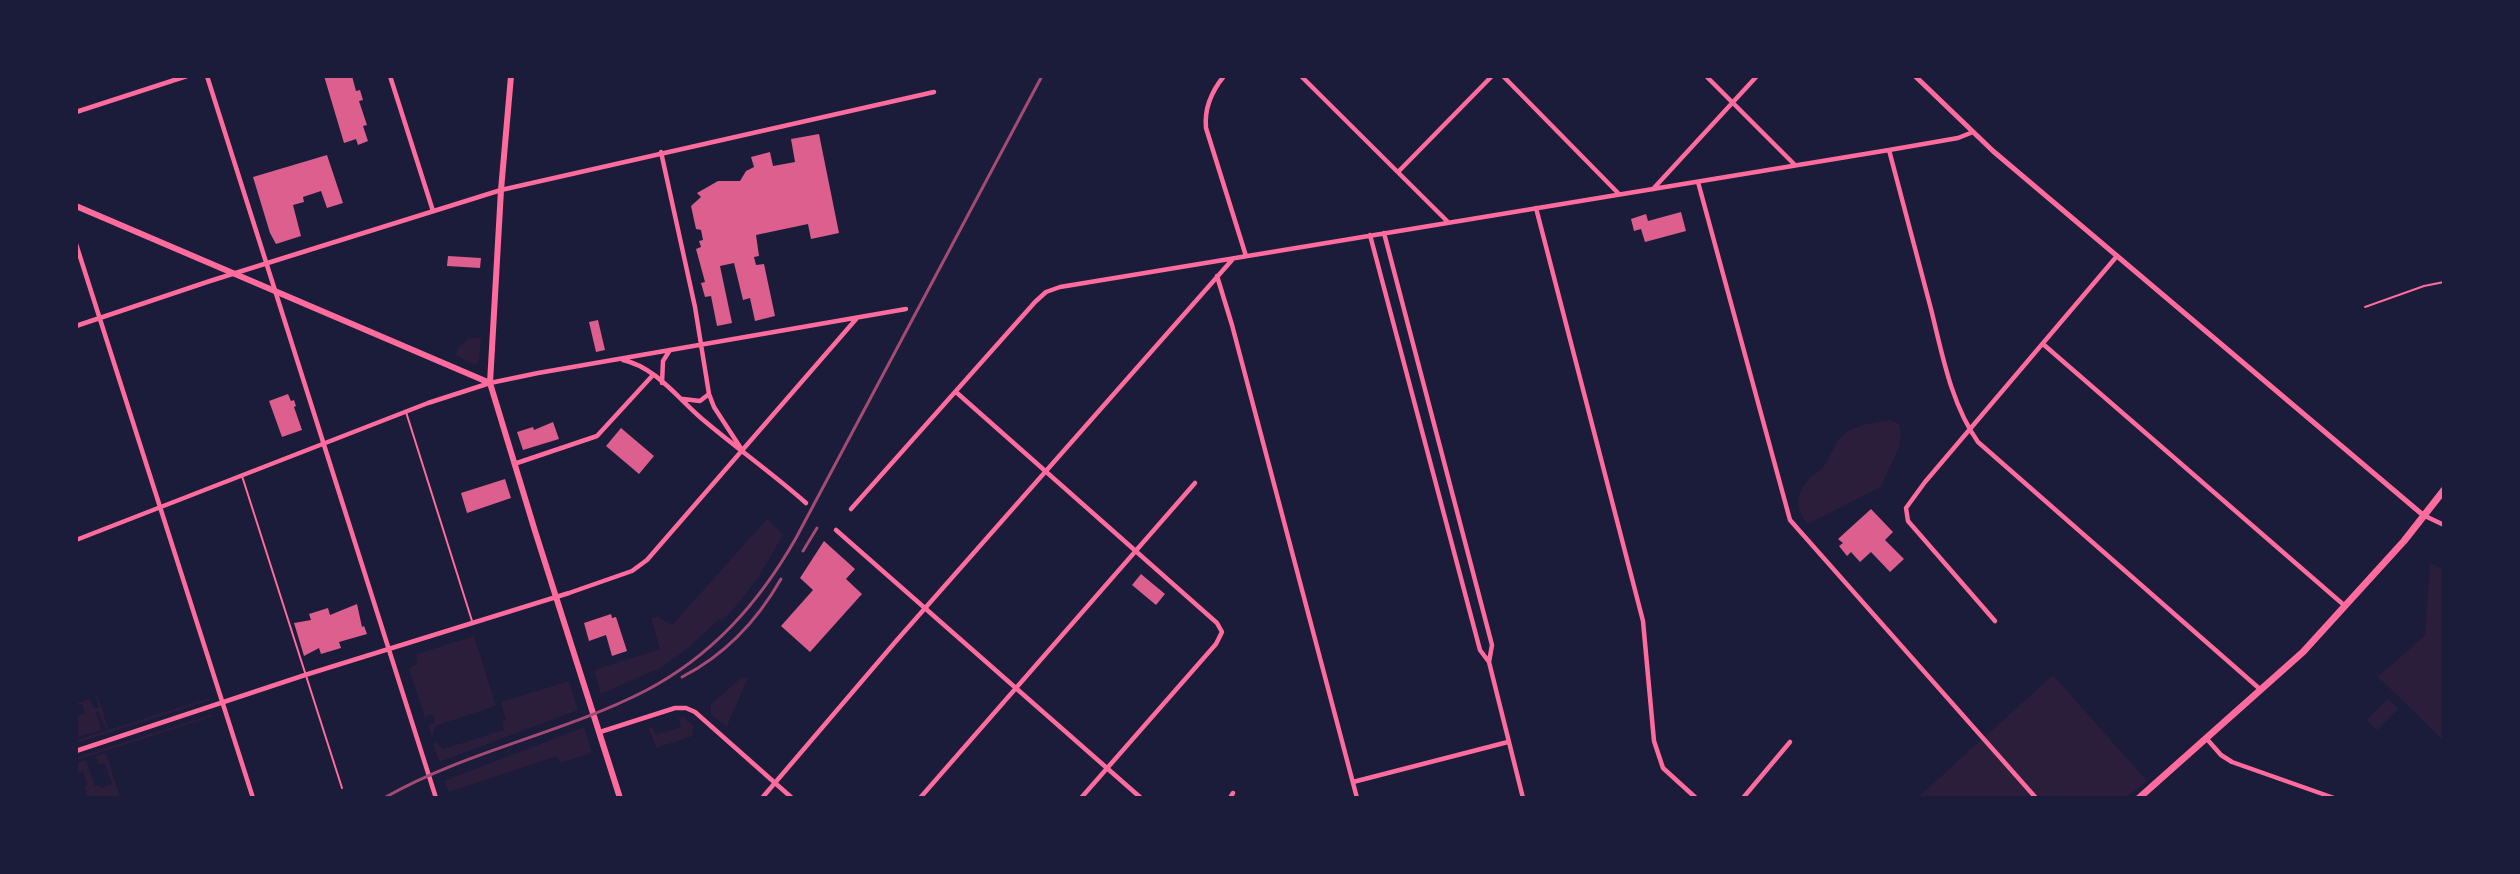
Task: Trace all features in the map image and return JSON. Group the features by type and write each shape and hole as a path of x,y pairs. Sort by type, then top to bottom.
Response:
{"main road":[{"path":"511,76 501,190 490,384 620,798"},
{"path":"76,206 490,384"},
{"path":"2139,798 2303,652 2404,541 2444,490"}],"street":[{"path":"76,112 187,76"},
{"path":"207,76 436,798"},
{"path":"390,76 434,211"},
{"path":"1224,76 1206,109 1206,128 1246,256"},
{"path":"1300,76 1448,222"},
{"path":"1398,172 1492,76"},
{"path":"1503,76 1619,194"},
{"path":"1706,76 1795,165"},
{"path":"1653,189 1757,76"},
{"path":"1915,76 1973,132 2117,256 2423,515 2444,525"},
{"path":"76,326 232,274 501,190 934,92"},
{"path":"851,509 1046,292 1077,283 1889,150 1958,138 1973,132"},
{"path":"1889,150 1941,347 1958,405 1969,430 1978,442 2261,690"},
{"path":"661,152 710,394 714,407 742,450"},
{"path":"1698,182 1790,520 2036,798"},
{"path":"1536,208 1643,621 1654,741 1663,768 1696,798"},
{"path":"1384,233 1492,645 1489,662 1523,798"},
{"path":"1370,236 1476,638 1480,650 1489,662"},
{"path":"76,243 253,798"},
{"path":"1995,621 1908,521 1906,508 2117,256"},
{"path":"762,798 1216,276 1234,259"},
{"path":"1216,276 1232,324 1357,798"},
{"path":"76,540 406,412 490,384 538,373 906,309"},
{"path":"76,751 305,675 557,597 636,569 647,560 857,318"},
{"path":"2043,344 2345,606"},
{"path":"662,383 663,361 670,350"},
{"path":"621,359 642,366 806,503"},
{"path":"514,464 597,436 653,375"},
{"path":"956,392 1216,623 1222,632 1216,644 1081,798"},
{"path":"680,398 692,402 700,401 710,394"},
{"path":"920,798 1195,483"},
{"path":"836,530 1141,798"},
{"path":"600,732 675,708 686,708 695,712 792,798"},
{"path":"2206,738 2221,755 2232,762 2334,798"},
{"path":"1353,782 1508,742"},
{"path":"1743,798 1790,742"}],"lane":[{"path":"2365,307 2424,286 2444,282"},
{"path":"406,412 473,624"},
{"path":"242,476 342,788"}],"shaded area":[{"path":"469,338 481,338 479,362 474,365 456,355 458,348"},
{"path":"1891,420 1899,424 1901,434 1899,447 1881,487 1808,524 1799,508 1801,490 1809,479 1824,466 1838,441 1845,433 1855,428"},
{"path":"767,519 783,534 756,580 722,621 719,619 687,649 660,668 601,694 594,670 660,649 651,618 657,616 672,625"},
{"path":"2430,563 2443,569 2443,740 2378,677 2425,635"},
{"path":"474,636 496,706 435,726 433,735 431,735 428,725 435,723 433,714 425,717 409,669 417,663 417,654"},
{"path":"2053,675 2147,781 2127,797 1917,798"},
{"path":"742,677 748,678 727,726 711,715 711,704"},
{"path":"569,681 578,710 439,762 433,743 436,742 443,749 504,730 502,721 506,720 501,702"},
{"path":"96,697 98,697 108,728 105,728 98,711 96,712 102,730 77,737 77,716 85,713 82,704 77,706 77,703 90,699 94,709 99,707"},
{"path":"209,698 210,700 77,743 77,740"},
{"path":"2388,699 2398,709 2377,730 2367,720"},
{"path":"214,714 214,716 77,760 77,757"},
{"path":"684,717 695,727 692,730 693,736 656,748 649,728 652,727 656,735 681,727 678,718"},
{"path":"584,727 592,753 560,763 557,756 449,792 444,781"},
{"path":"106,753 120,797 85,797 87,796 84,787 87,785 83,771 77,773 77,763 86,760 95,786 100,785 101,788 112,784 105,763 98,765 96,756"}],"building":[{"path":"324,76 352,76 356,91 360,90 363,100 359,101 367,125 363,126 368,141 358,145 356,139 344,143"},
{"path":"819,134 839,233 811,239 808,224 756,235 759,256 754,257 756,265 764,264 775,316 755,321 750,298 743,300 734,263 720,266 732,323 717,326 711,296 705,297 701,283 705,282 696,249 701,247 699,241 703,240 701,230 696,229 691,206 701,197 697,193 718,181 740,181 746,171 754,167 751,157 770,152 773,166 795,162 791,139"},
{"path":"327,155 343,203 327,208 321,191 303,197 304,202 293,205 301,236 276,244 270,233 253,177"},
{"path":"1681,212 1686,231 1645,242 1641,229 1634,231 1631,219 1646,214 1648,221"},
{"path":"448,256 481,258 480,268 447,266"},
{"path":"598,320 605,350 596,352 589,322"},
{"path":"288,394 291,401 294,400 296,406 294,407 302,430 282,437 269,401"},
{"path":"553,422 559,439 523,450 517,432 533,427 534,430"},
{"path":"621,428 654,456 639,474 606,446"},
{"path":"505,479 511,498 467,513 461,493"},
{"path":"1871,509 1893,532 1885,540 1904,559 1890,572 1871,552 1860,562 1851,552 1847,556 1839,546 1843,543 1838,539"},
{"path":"824,541 855,569 846,579 862,594 810,652 781,626 813,590 800,578"},
{"path":"1141,574 1165,594 1156,605 1132,585"},
{"path":"357,604 362,627 364,626 367,634 339,642 341,648 321,654 319,648 304,656 294,623 311,620 309,614 328,608 330,615"},
{"path":"611,614 612,618 616,617 627,651 612,656 606,635 589,641 584,623"}],"railway":[{"path":"384,798 448,768 580,719 645,691 692,661 732,626 750,606 782,562 796,538 1042,76"},
{"path":"803,551 817,528"},
{"path":"682,677 712,658 739,636 781,579"}]}
